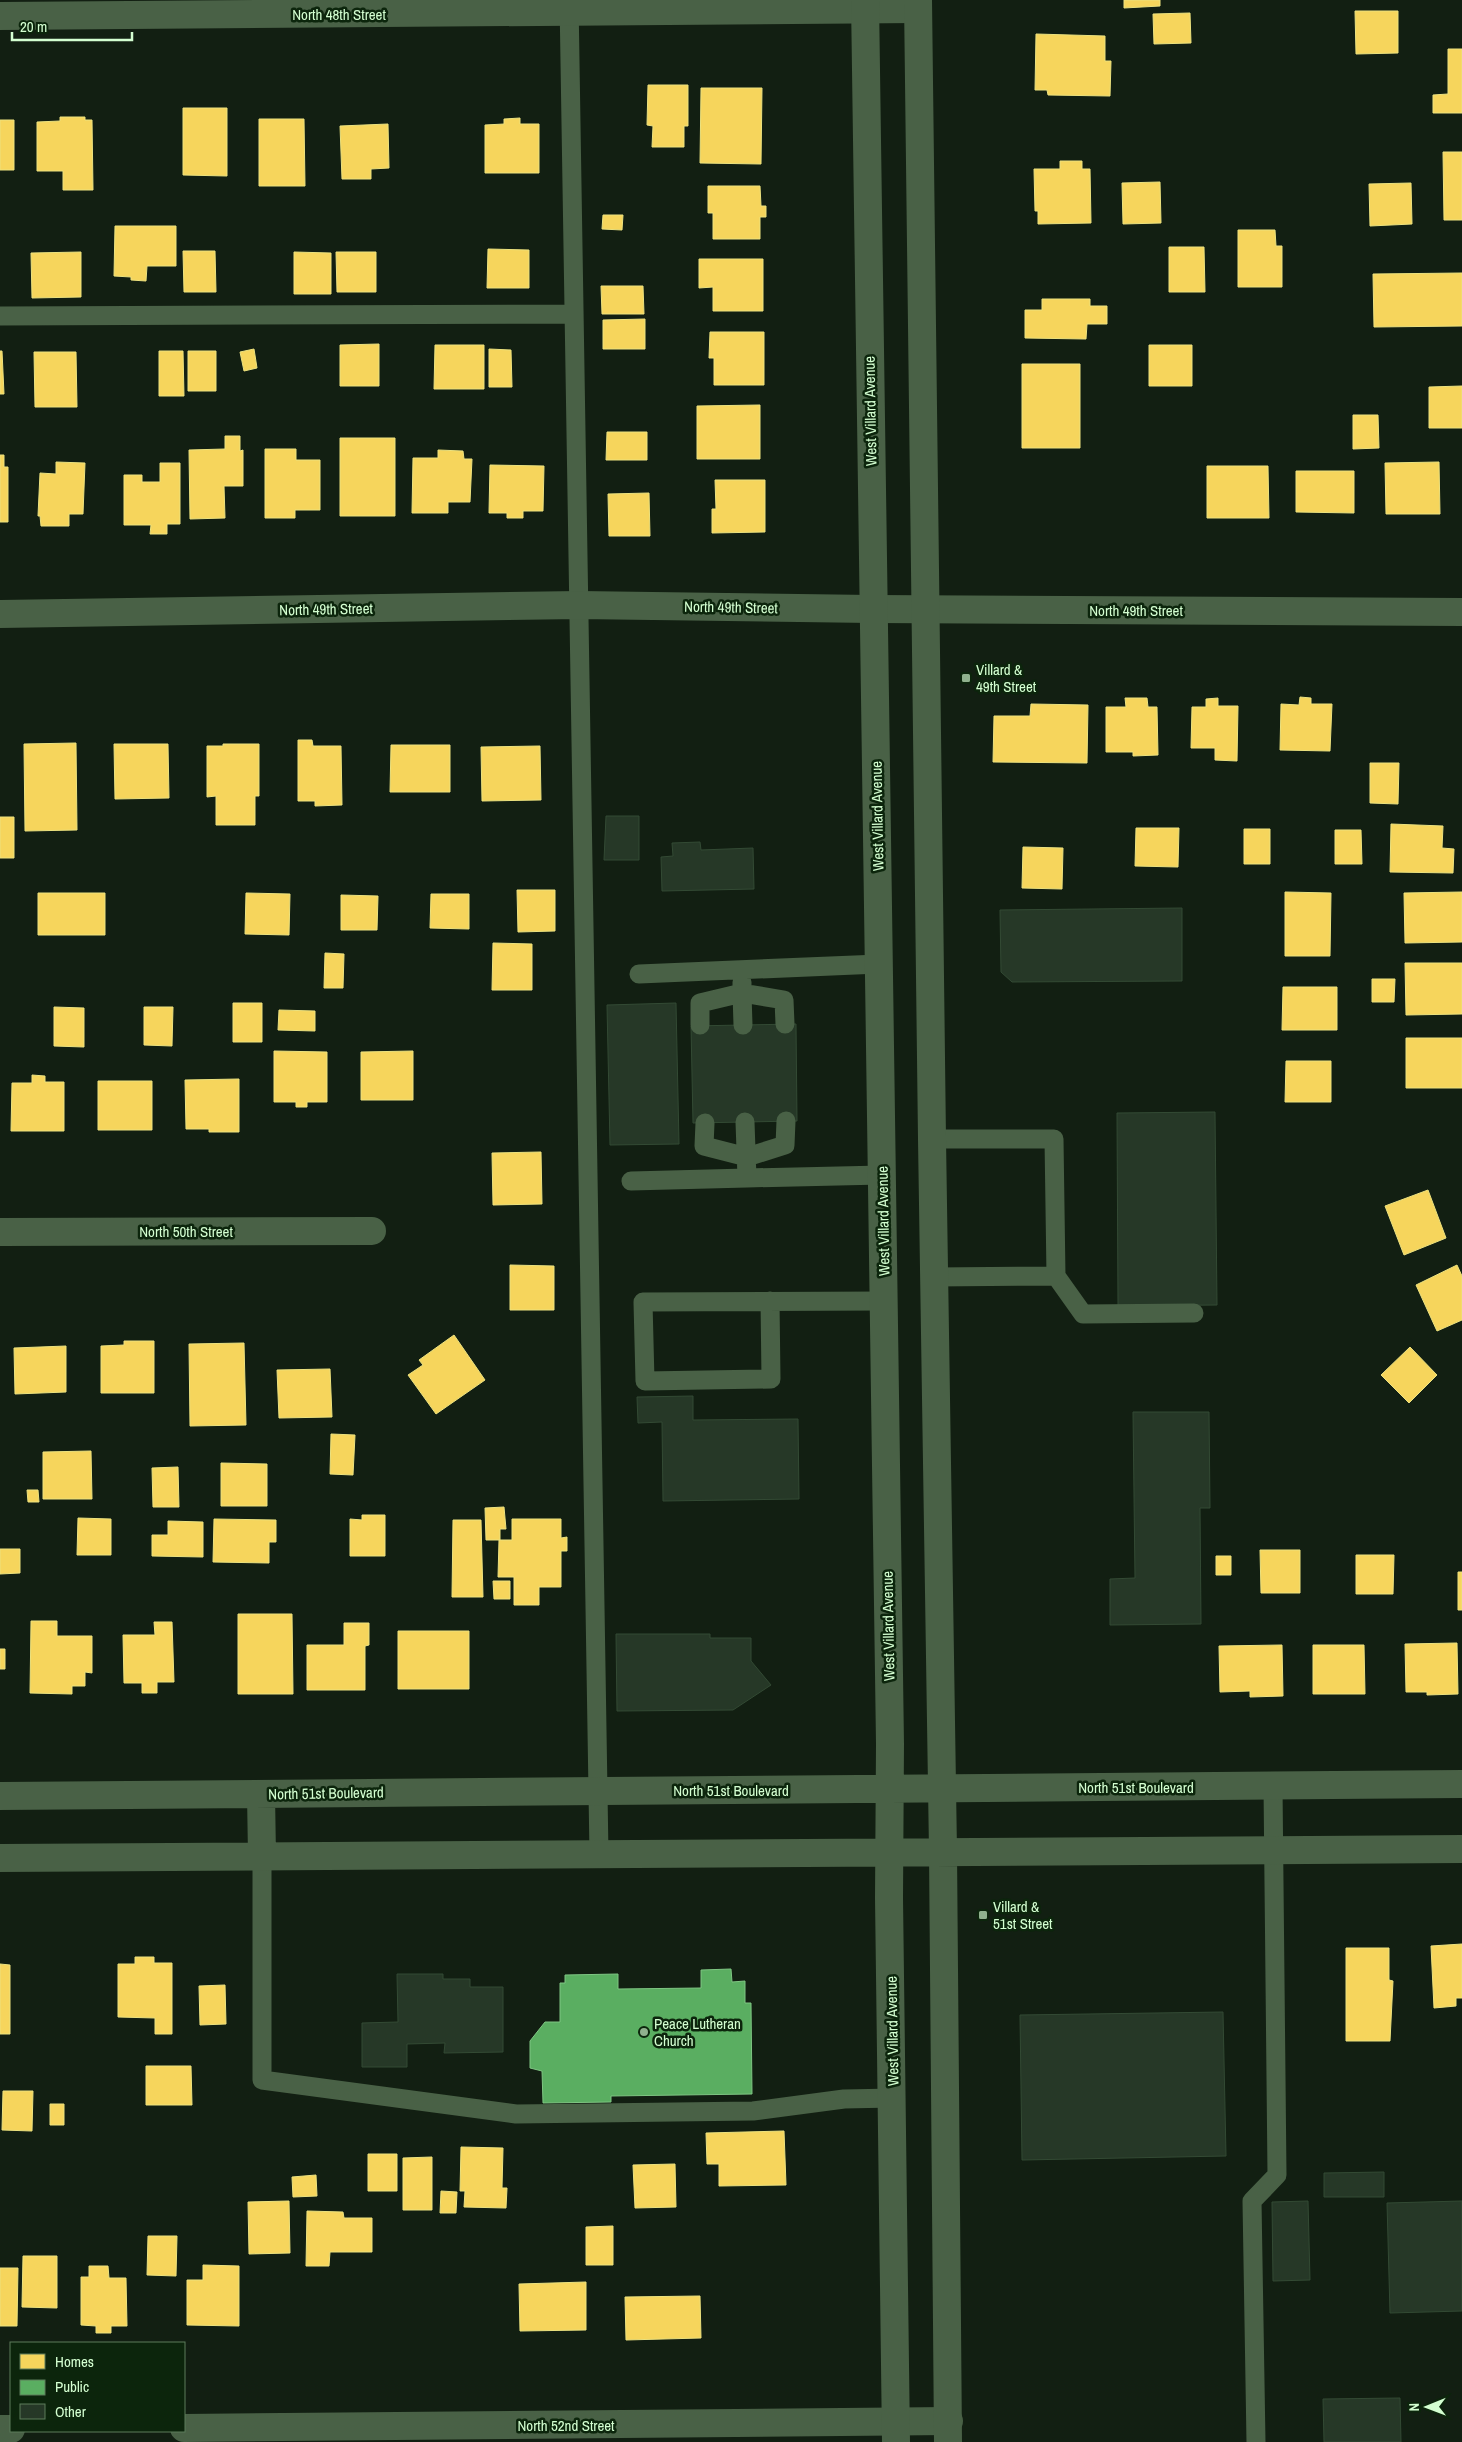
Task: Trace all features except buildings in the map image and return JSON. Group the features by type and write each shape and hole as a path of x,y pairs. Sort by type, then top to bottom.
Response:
{"street":[{"name":"North 48th Street","path":"0,16 569,6 814,10 865,4 918,4"},
{"name":"West Villard Avenue","path":"865,4 872,609 875,658 890,1744 889,1852 896,2432"},
{"path":"918,4 932,1139 944,1852 944,2097 948,2432"},
{"name":"North 49th Street","path":"0,614 579,605 872,609 1462,612"},
{"name":"North 50th Street","path":"0,1232 372,1231"},
{"name":"North 51st Boulevard","path":"0,1796 1462,1784"},
{"path":"261,1794 262,1856"},
{"path":"0,1858 1462,1849"},
{"name":"North 52nd Street","path":"185,2428 948,2432"}],"lane":[{"path":"569,6 599,1854"},
{"path":"0,316 574,314"},
{"path":"639,974 879,964"},
{"path":"741,970 743,1025"},
{"path":"700,1026 700,1004 742,994 784,1000 785,1024"},
{"path":"705,1123 704,1146 747,1157 785,1145 786,1121"},
{"path":"745,1122 747,1178"},
{"path":"932,1139 1054,1138 1056,1276 1083,1314 1194,1313"},
{"path":"631,1181 882,1175"},
{"path":"934,1278 1056,1276"},
{"path":"770,1301 771,1380 645,1381 643,1302 770,1301 884,1301"},
{"path":"1256,2442 1252,2201 1277,2176 1273,1786"},
{"path":"262,1856 262,2080 516,2114 753,2111 844,2100 893,2098"}],"place":[{"name":"Villard & 49th Street","path":"966,678"},
{"name":"Villard & 51st Street","path":"983,1915"},
{"name":"Peace Lutheran Church","path":"644,2032"}]}
